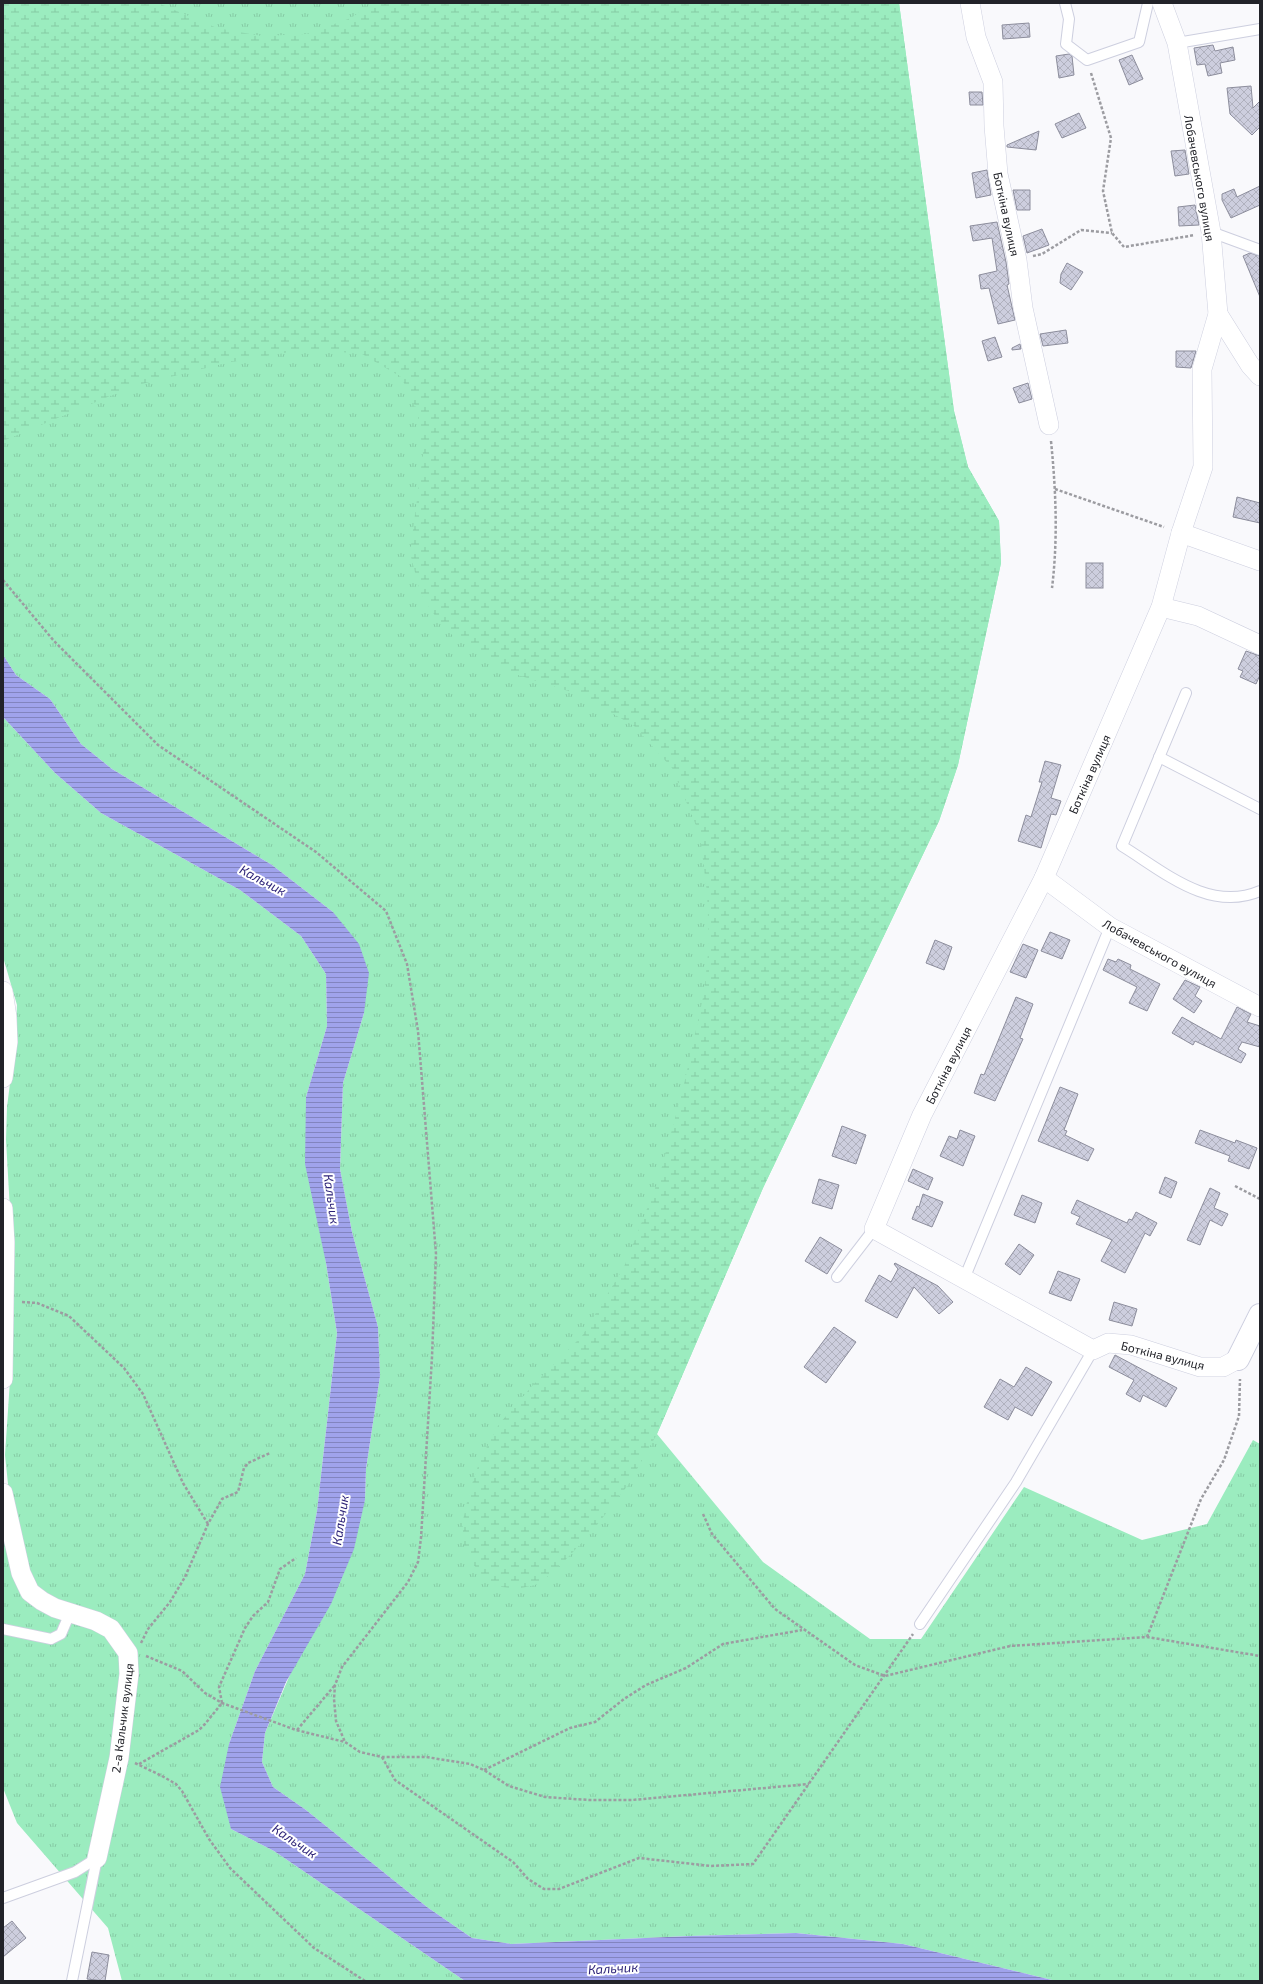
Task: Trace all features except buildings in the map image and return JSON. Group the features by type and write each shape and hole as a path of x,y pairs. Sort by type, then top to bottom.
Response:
{"street":[{"name":"Боткіна вулиця","path":"970,3 976,37 993,82 994,126 998,174 1017,260 1023,308 1049,425"},
{"name":"Лобачевського вулиця","path":"1162,3 1177,43 1211,232 1218,314 1202,369 1203,467 1182,533"},
{"name":"Лобачевського вулиця","path":"1218,314 1250,365 1260,376"},
{"name":"Боткіна вулиця","path":"874,1229 922,1115 1044,878 1162,607 1182,533"},
{"path":"1182,533 1260,561"},
{"path":"1162,607 1198,616 1260,645"},
{"name":"Лобачевського вулиця","path":"1044,878 1110,927 1260,1008"},
{"path":"3,1000 7,1017 8,1042 3,1078"},
{"path":"3,1208 5,1235 3,1379"},
{"path":"874,1229 1093,1350"},
{"path":"1238,1359 1260,1315"},
{"name":"Боткіна вулиця","path":"1093,1350 1108,1343 1131,1344 1200,1367 1223,1367 1238,1359"},
{"name":"2-а Кальчик вулиця","path":"3,1493 19,1566 25,1584 30,1592 42,1601 70,1613 96,1621 111,1629 132,1651 119,1758 97,1858"}],"lane":[{"path":"1065,3 1069,19 1066,44 1087,60 1139,42 1148,3"},
{"path":"1177,43 1260,29"},
{"path":"1211,232 1260,250"},
{"path":"1186,693 1122,846 1195,891 1221,898 1250,895 1260,891"},
{"path":"1159,757 1260,809"},
{"path":"964,1279 1110,927"},
{"path":"837,1278 874,1229"},
{"path":"920,1624 1016,1482 1093,1350"},
{"path":"3,1629 51,1639 61,1634 70,1613"},
{"path":"3,1898 75,1872 97,1858"},
{"path":"72,1981 97,1858"}],"path":[{"path":"1087,60 1111,138 1103,192 1112,233 1124,247 1211,232"},
{"path":"1017,260 1042,254 1082,230 1112,233"},
{"path":"1049,425 1055,489 1056,552 1052,588"},
{"path":"1055,489 1182,533"},
{"path":"3,580 54,642 158,746 316,852 386,911 406,964 418,1031 436,1254 432,1357 421,1538 418,1562 408,1582 342,1667 335,1685 296,1730"},
{"path":"1235,1186 1260,1199"},
{"path":"5,1300 37,1303 69,1316 124,1368 144,1394 182,1483 208,1524"},
{"path":"1147,1637 1177,1565 1188,1531 1201,1499 1224,1460 1239,1416 1241,1388 1238,1359"},
{"path":"270,1453 248,1464 244,1468 238,1492 222,1500 208,1524 185,1577 170,1602 132,1651 182,1671 205,1693 222,1703 287,1727 345,1742 360,1752 382,1757 426,1757 470,1764 484,1770 509,1786 544,1797 589,1800 632,1800 810,1784"},
{"path":"703,1514 712,1534 775,1609 802,1630 855,1665 885,1676 1010,1646 1147,1637 1260,1656"},
{"path":"222,1703 219,1687 239,1641 253,1616 268,1602 280,1569 296,1558"},
{"path":"382,1757 395,1780 513,1862 528,1879 544,1889 559,1889 639,1858 711,1866 753,1864 920,1624"},
{"path":"484,1770 570,1728 595,1722 629,1695 646,1685 686,1668 723,1644 802,1630"},
{"path":"335,1685 336,1722 345,1742"},
{"path":"139,1764 199,1730 222,1703"},
{"path":"119,1758 139,1764 176,1784 182,1791 208,1839 230,1868 314,1948 365,1981"}],"green space":[{"path":"3,3 899,3 954,411 968,467 999,521 1001,563 958,765 939,821 763,1188 657,1434 763,1562 870,1639 921,1639 1024,1487 1142,1540 1207,1524 1253,1440 1260,1444 1260,1981 1056,1981 903,1944 796,1933 511,1944 472,1938 427,1907 306,1810 273,1787 262,1762 265,1733 365,1500 366,1469 380,1376 378,1327 352,1232 340,1169 343,1083 364,1013 333,912 272,865 112,769 81,744 50,699 16,675 3,655"},
{"path":"3,3 158,3 217,28 262,36 306,34 351,18 373,3 899,3 954,411 968,467 999,521 1001,563 958,765 939,821 763,1188 657,1434 628,1485 590,1534 554,1572 535,1585 517,1589 502,1587 485,1578 472,1563 463,1543 463,1520 469,1493 480,1460 499,1424 533,1385 582,1336 624,1267 658,1181 683,1089 704,993 709,943 707,893 700,835 672,768 634,726 581,695 505,671 444,629 421,595 410,553 423,453 417,410 401,377 362,354 307,349 226,363 134,386 3,441"},
{"path":"3,717 55,773 101,813 240,890 301,936 326,974 327,1026 306,1097 326,1263 337,1333 317,1511 305,1574 255,1671 229,1744 231,1829 274,1851 465,1981 122,1981 108,1928 17,1823 3,1788 3,1502 8,1484 5,1455 12,1350 11,1228 6,1140 7,1107 15,1044 17,1005 3,957"}],"water":[{"name":"Кальчик","path":"3,655 16,675 50,699 81,744 112,769 272,865 333,912 359,944 369,973 364,1013 343,1083 340,1169 352,1232 378,1327 380,1376 366,1469 365,1500 354,1549 331,1604 286,1682 265,1733 262,1762 273,1787 306,1810 427,1907 472,1938 511,1944 796,1933 903,1944 1056,1981 465,1981 274,1851 231,1829 220,1787 229,1744 255,1671 305,1574 317,1511 337,1333 326,1263 305,1164 306,1097 327,1026 326,974 301,936 240,890 101,813 55,773 3,717"}]}
